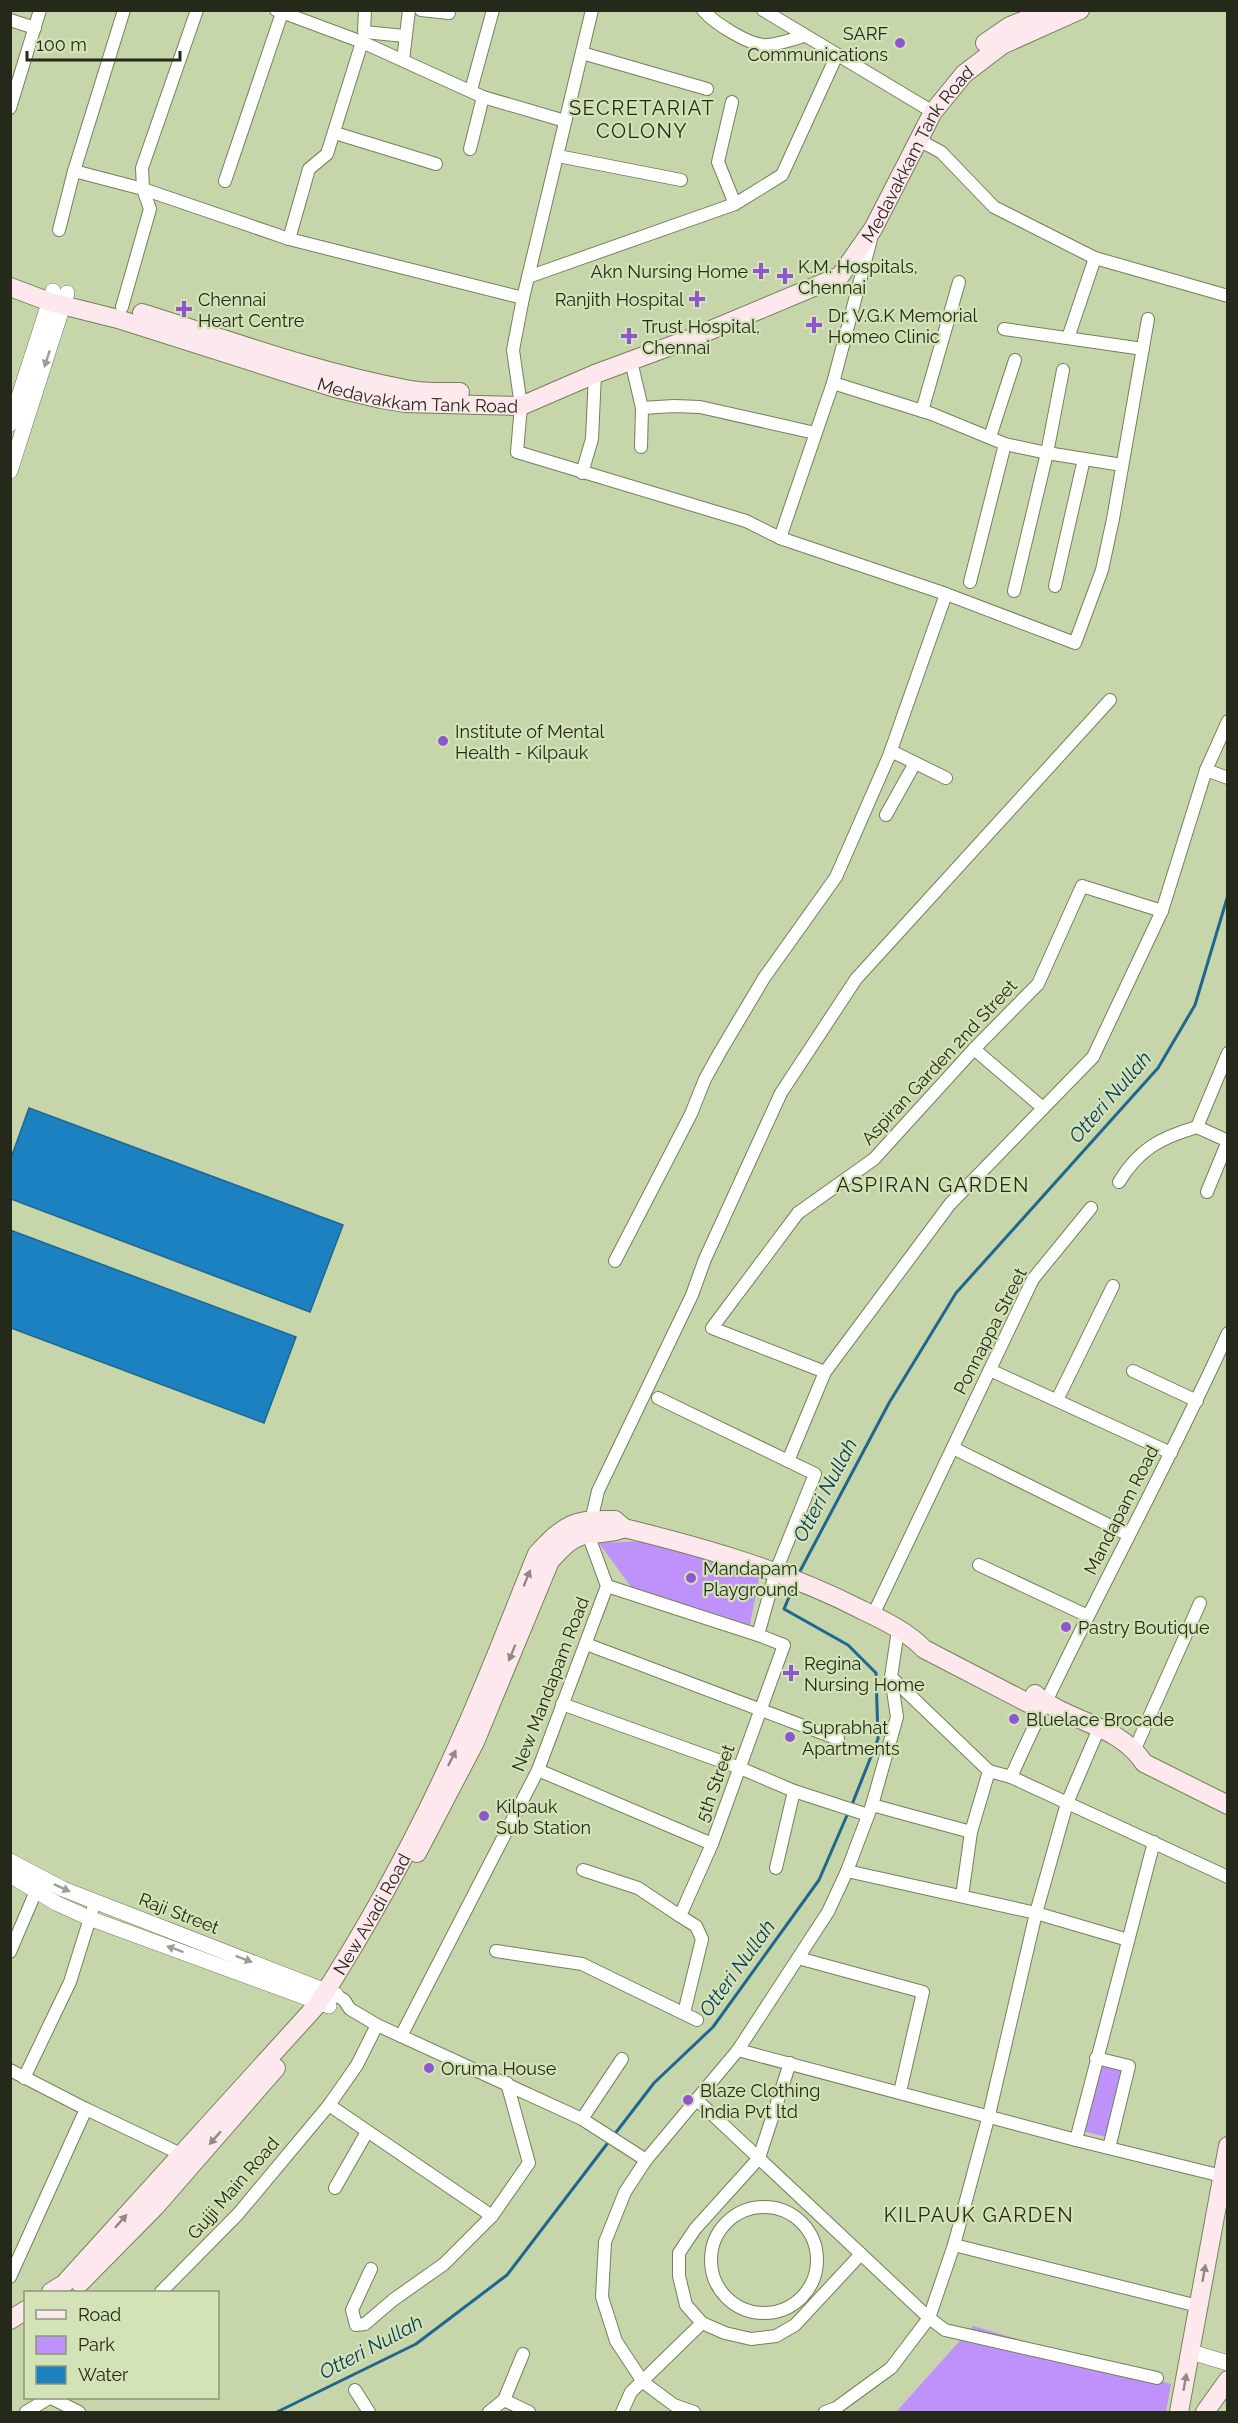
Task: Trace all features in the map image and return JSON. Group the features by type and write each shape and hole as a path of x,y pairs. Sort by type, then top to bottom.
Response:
{"main road":[{"name":"Medavakkam Tank Road","path":"10,287 122,307 298,362 407,390 519,400 833,268 869,217 928,109 964,58 1021,16 1050,10"},
{"name":"Medavakkam Tank Road","path":"10,274 59,297 334,388 405,403 519,400 687,340 840,276 873,229 917,139 928,109 964,74 1002,45 1080,10"},
{"name":"New Avadi Road","path":"53,2291 64,2284 189,2158 328,1998 440,1814 475,1742 550,1561 567,1542 590,1527 614,1533 624,1528 708,1549 811,1585 873,1615 916,1641 924,1649 1030,1704 1044,1702 1100,1726 1136,1753 1144,1763 1227,1804"},
{"name":"New Avadi Road","path":"1136,1753 1150,1756 1227,1796"},
{"path":"1179,2412 1227,2146"},
{"name":"New Avadi Road","path":"72,2291 155,2207 189,2158"},
{"path":"10,2320 24,2311"},
{"path":"10,2333 24,2325"},
{"path":"1205,2412 1227,2380"}],"street":[{"path":"12,101 40,10"},
{"path":"59,230 74,171 124,10"},
{"path":"122,307 150,209 143,189 142,168 197,10"},
{"path":"365,10 364,33 405,36"},
{"path":"403,60 409,10"},
{"path":"421,10 449,13"},
{"path":"471,90 493,10"},
{"path":"592,10 523,298 513,350 519,400 517,452 746,521 780,538 946,594 1074,643 1102,570 1148,319"},
{"path":"703,10 710,18 752,43 767,46 805,36"},
{"path":"763,10 928,109"},
{"path":"225,181 279,12 302,15 483,97 565,121"},
{"path":"10,20 35,28"},
{"path":"289,239 309,169 327,154 335,133 362,42"},
{"path":"582,53 708,89"},
{"path":"528,277 735,204 782,175 837,55"},
{"path":"470,149 483,97"},
{"path":"732,102 718,162 735,204"},
{"path":"335,133 436,164"},
{"path":"917,139 941,152 994,207 1095,258 1227,296"},
{"path":"558,156 681,180"},
{"path":"74,171 143,189 289,239 523,298"},
{"path":"780,538 833,383 873,229"},
{"path":"1068,338 1095,258"},
{"path":"922,411 959,282"},
{"path":"10,424 59,297"},
{"path":"10,471 59,297"},
{"path":"1004,329 1143,349"},
{"path":"990,437 1015,360"},
{"path":"631,361 642,408 641,447"},
{"path":"1014,591 1047,453 1062,370"},
{"path":"582,472 592,439 594,374"},
{"path":"833,383 922,411 1005,444 1122,465"},
{"path":"642,408 700,407 815,434"},
{"path":"970,582 1005,444"},
{"path":"1055,586 1084,459"},
{"path":"615,1261 691,1114 705,1079 720,1052 764,978 836,877 891,751 946,594"},
{"path":"590,1527 598,1491 692,1295 705,1259 781,1093 856,979 1110,700"},
{"path":"788,1461 825,1372 950,1204 1093,1057 1162,911 1206,770 1227,721"},
{"path":"891,751 946,778"},
{"path":"886,815 915,763"},
{"path":"1206,770 1227,778"},
{"name":"Aspiran Garden 2nd Street","path":"825,1372 712,1328 798,1213 874,1159 974,1049 1038,984 1082,886 1162,911"},
{"path":"974,1049 1043,1108"},
{"path":"1197,1128 1227,1053"},
{"path":"1119,1182 1129,1165 1161,1139 1197,1128 1227,1141 1207,1192"},
{"name":"Ponnappa Street","path":"873,1615 1033,1279 1091,1208"},
{"path":"1056,1400 1113,1286"},
{"name":"Mandapam Road","path":"1011,1777 1044,1702 1197,1401 1227,1333"},
{"path":"990,1370 1171,1453"},
{"path":"1133,1371 1197,1401"},
{"path":"607,1586 758,1635 783,1574 815,1474 658,1398"},
{"path":"953,1448 1129,1535"},
{"name":"New Mandapam Road","path":"401,2036 538,1770 586,1644 607,1586 590,1527"},
{"path":"979,1565 1088,1616"},
{"path":"1136,1753 1200,1603"},
{"path":"694,2412 674,2405 643,2382 616,2341 602,2297 605,2242 625,2192 646,2160 698,2101 738,2050 828,1912 847,1871 897,1717 891,1677 898,1630"},
{"name":"5th Street","path":"680,1916 712,1844 784,1645 758,1635"},
{"path":"586,1644 838,1739"},
{"path":"891,1677 989,1771 1011,1777 1227,1877"},
{"path":"562,1704 740,1768 794,1791 843,1807 971,1832"},
{"path":"825,2412 836,2408 891,2368 929,2318 954,2246 989,2115 1036,1913 1067,1803 1100,1726"},
{"path":"538,1770 712,1844"},
{"path":"962,1896 971,1832 989,1771"},
{"path":"776,1868 794,1791"},
{"path":"1076,2140 1154,1842"},
{"name":"Raji Street","path":"10,1861 63,1889 212,1955"},
{"path":"583,1870 638,1888 696,1926 702,1938 684,2013"},
{"path":"847,1871 1036,1913 1128,1940"},
{"name":"Raji Street","path":"10,1875 56,1903 89,1918 212,1955 328,1998"},
{"path":"10,1952 36,1891"},
{"path":"24,2078 70,1982 95,1902"},
{"path":"496,1952 582,1964 697,2020"},
{"path":"798,1958 923,1992 900,2092"},
{"path":"328,1998 345,2000 350,2009 377,2025 582,2119 646,2160"},
{"path":"377,2025 357,2065 329,2105 492,2216"},
{"path":"738,2050 1076,2140 1222,2176"},
{"path":"1096,2058 1129,2066 1109,2148"},
{"path":"582,2119 622,2059"},
{"path":"790,2063 759,2158 695,2229 679,2253 679,2276 686,2305 702,2323 725,2333 751,2339 776,2336 795,2325 861,2254"},
{"path":"10,2070 189,2158"},
{"path":"371,2268 352,2310 356,2325 365,2324 393,2300 444,2264 492,2216 529,2163 507,2083"},
{"path":"698,2101 929,2318 945,2330 1157,2378"},
{"name":"Gujji Main Road","path":"162,2291 238,2214 329,2105"},
{"path":"10,2277 13,2275 86,2109"},
{"path":"336,2188 367,2132"},
{"path":"769,2206 785,2210 799,2219 811,2233 817,2250 817,2268 811,2285 800,2300 784,2309 767,2313 749,2311 733,2302 720,2289 713,2273 711,2256 724,2225 737,2214 752,2208 769,2206"},
{"path":"799,2219 811,2207"},
{"path":"954,2246 1198,2307"},
{"path":"622,2412 631,2392 702,2323"},
{"path":"1191,2352 1227,2364"},
{"path":"489,2412 504,2400 523,2354"},
{"path":"355,2390 369,2412"},
{"path":"26,2412 47,2399"},
{"path":"54,2399 79,2412"},
{"path":"504,2400 529,2412"}],"green space":[{"name":"Mandapam Playground","path":"648,1541 760,1572 750,1625 632,1588 599,1543"},
{"path":"1100,2064 1123,2070 1106,2137 1083,2131"},
{"path":"973,2326 1171,2384 1166,2412 896,2412"}],"water":[{"path":"29,1108 343,1225 310,1312 11,1199 11,1158"},
{"path":"10,1230 296,1337 264,1423 11,1328"}],"waterway":[{"name":"Otteri Nullah","path":"799,1573 889,1403 956,1293 1158,1068 1195,1005 1228,895"},
{"name":"Otteri Nullah","path":"794,1585 784,1609 848,1645 876,1673 878,1739 851,1807"},
{"name":"Otteri Nullah","path":"614,2135 654,2083 713,2027 819,1880 848,1813"},
{"name":"Otteri Nullah","path":"277,2412 416,2344 507,2275 610,2140"}],"place":[{"name":"SARF Communications","path":"900,43"},
{"name":"Akn Nursing Home","path":"761,271"},
{"name":"K.M. Hospitals, Chennai","path":"785,276"},
{"name":"Ranjith Hospital","path":"697,299"},
{"name":"Chennai Heart Centre","path":"184,309"},
{"name":"Dr. V.G.K Memorial Homeo Clinic","path":"814,325"},
{"name":"Trust Hospital, Chennai","path":"629,336"},
{"name":"Institute of Mental Health - Kilpauk","path":"443,741"},
{"name":"Mandapam Playground","path":"691,1578"},
{"name":"Pastry Boutique","path":"1066,1627"},
{"name":"Regina Nursing Home","path":"791,1673"},
{"name":"Bluelace Brocade","path":"1014,1719"},
{"name":"Suprabhat Apartments","path":"790,1737"},
{"name":"Kilpauk Sub Station","path":"484,1816"},
{"name":"Oruma House","path":"429,2068"},
{"name":"Blaze Clothing India Pvt ltd","path":"688,2100"}],"district":[{"name":"SECRETARIAT COLONY","path":"642,120"},
{"name":"ASPIRAN GARDEN","path":"933,1185"},
{"name":"KILPAUK GARDEN","path":"979,2215"}]}
